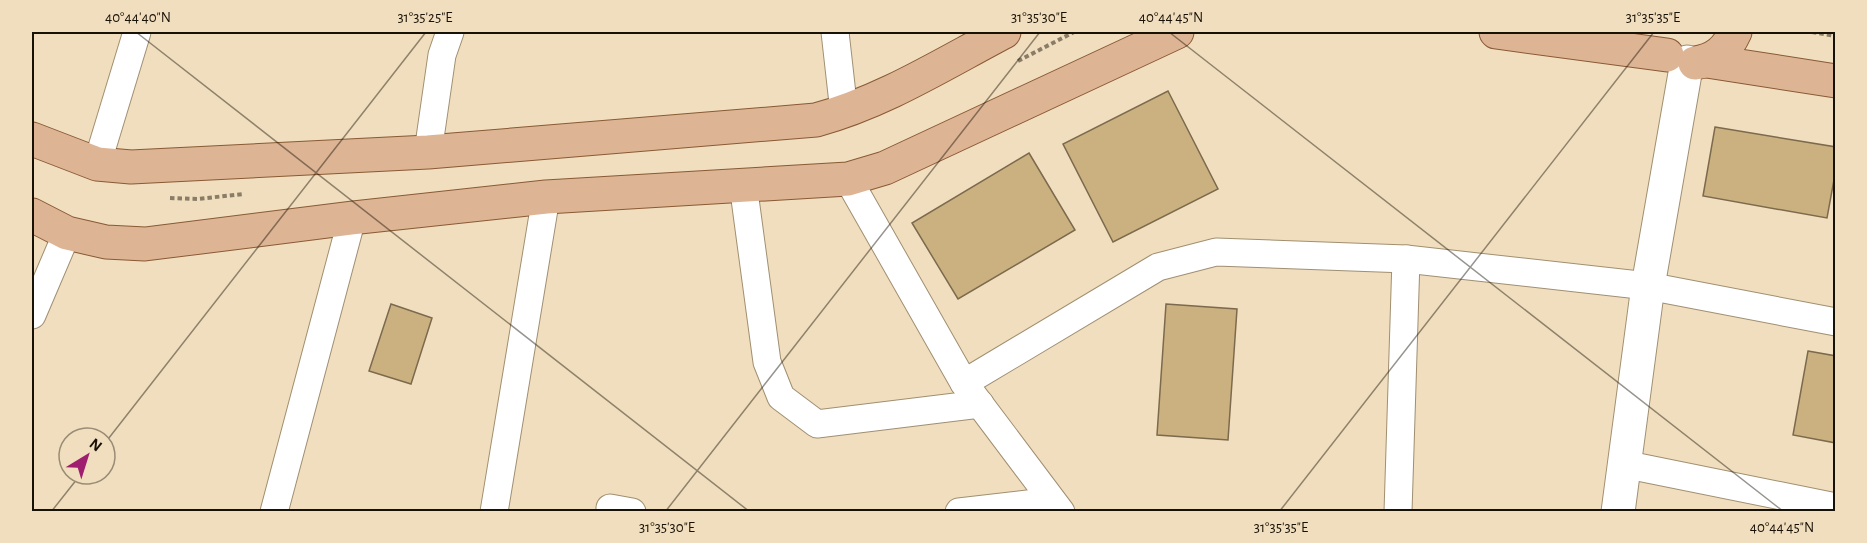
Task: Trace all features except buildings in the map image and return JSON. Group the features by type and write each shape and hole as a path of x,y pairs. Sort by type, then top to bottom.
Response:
{"main road":[{"path":"32,139 97,164 131,167 428,152 816,120 879,98 1004,32"},
{"path":"32,215 67,232 106,242 145,244 546,197 848,179 885,168 1177,32"},
{"path":"1496,32 1678,52 1720,54 1730,43 1735,32"},
{"path":"1678,52 1836,81"},
{"path":"1618,512 1678,52"}],"street":[{"path":"97,164 137,32"},
{"path":"428,152 442,55 450,32"},
{"path":"835,32 844,112"},
{"path":"848,179 964,382 1057,506"},
{"path":"743,184 767,362 781,397 817,424 980,404"},
{"path":"494,512 546,197"},
{"path":"274,512 352,218"},
{"path":"32,315 67,232"},
{"path":"964,382 1158,267 1216,252 1406,259 1648,286 1836,322"},
{"path":"1398,512 1406,259"},
{"path":"1623,464 1836,507"},
{"path":"959,512 1057,506"}],"path":[{"path":"1812,32 1836,36"}]}
